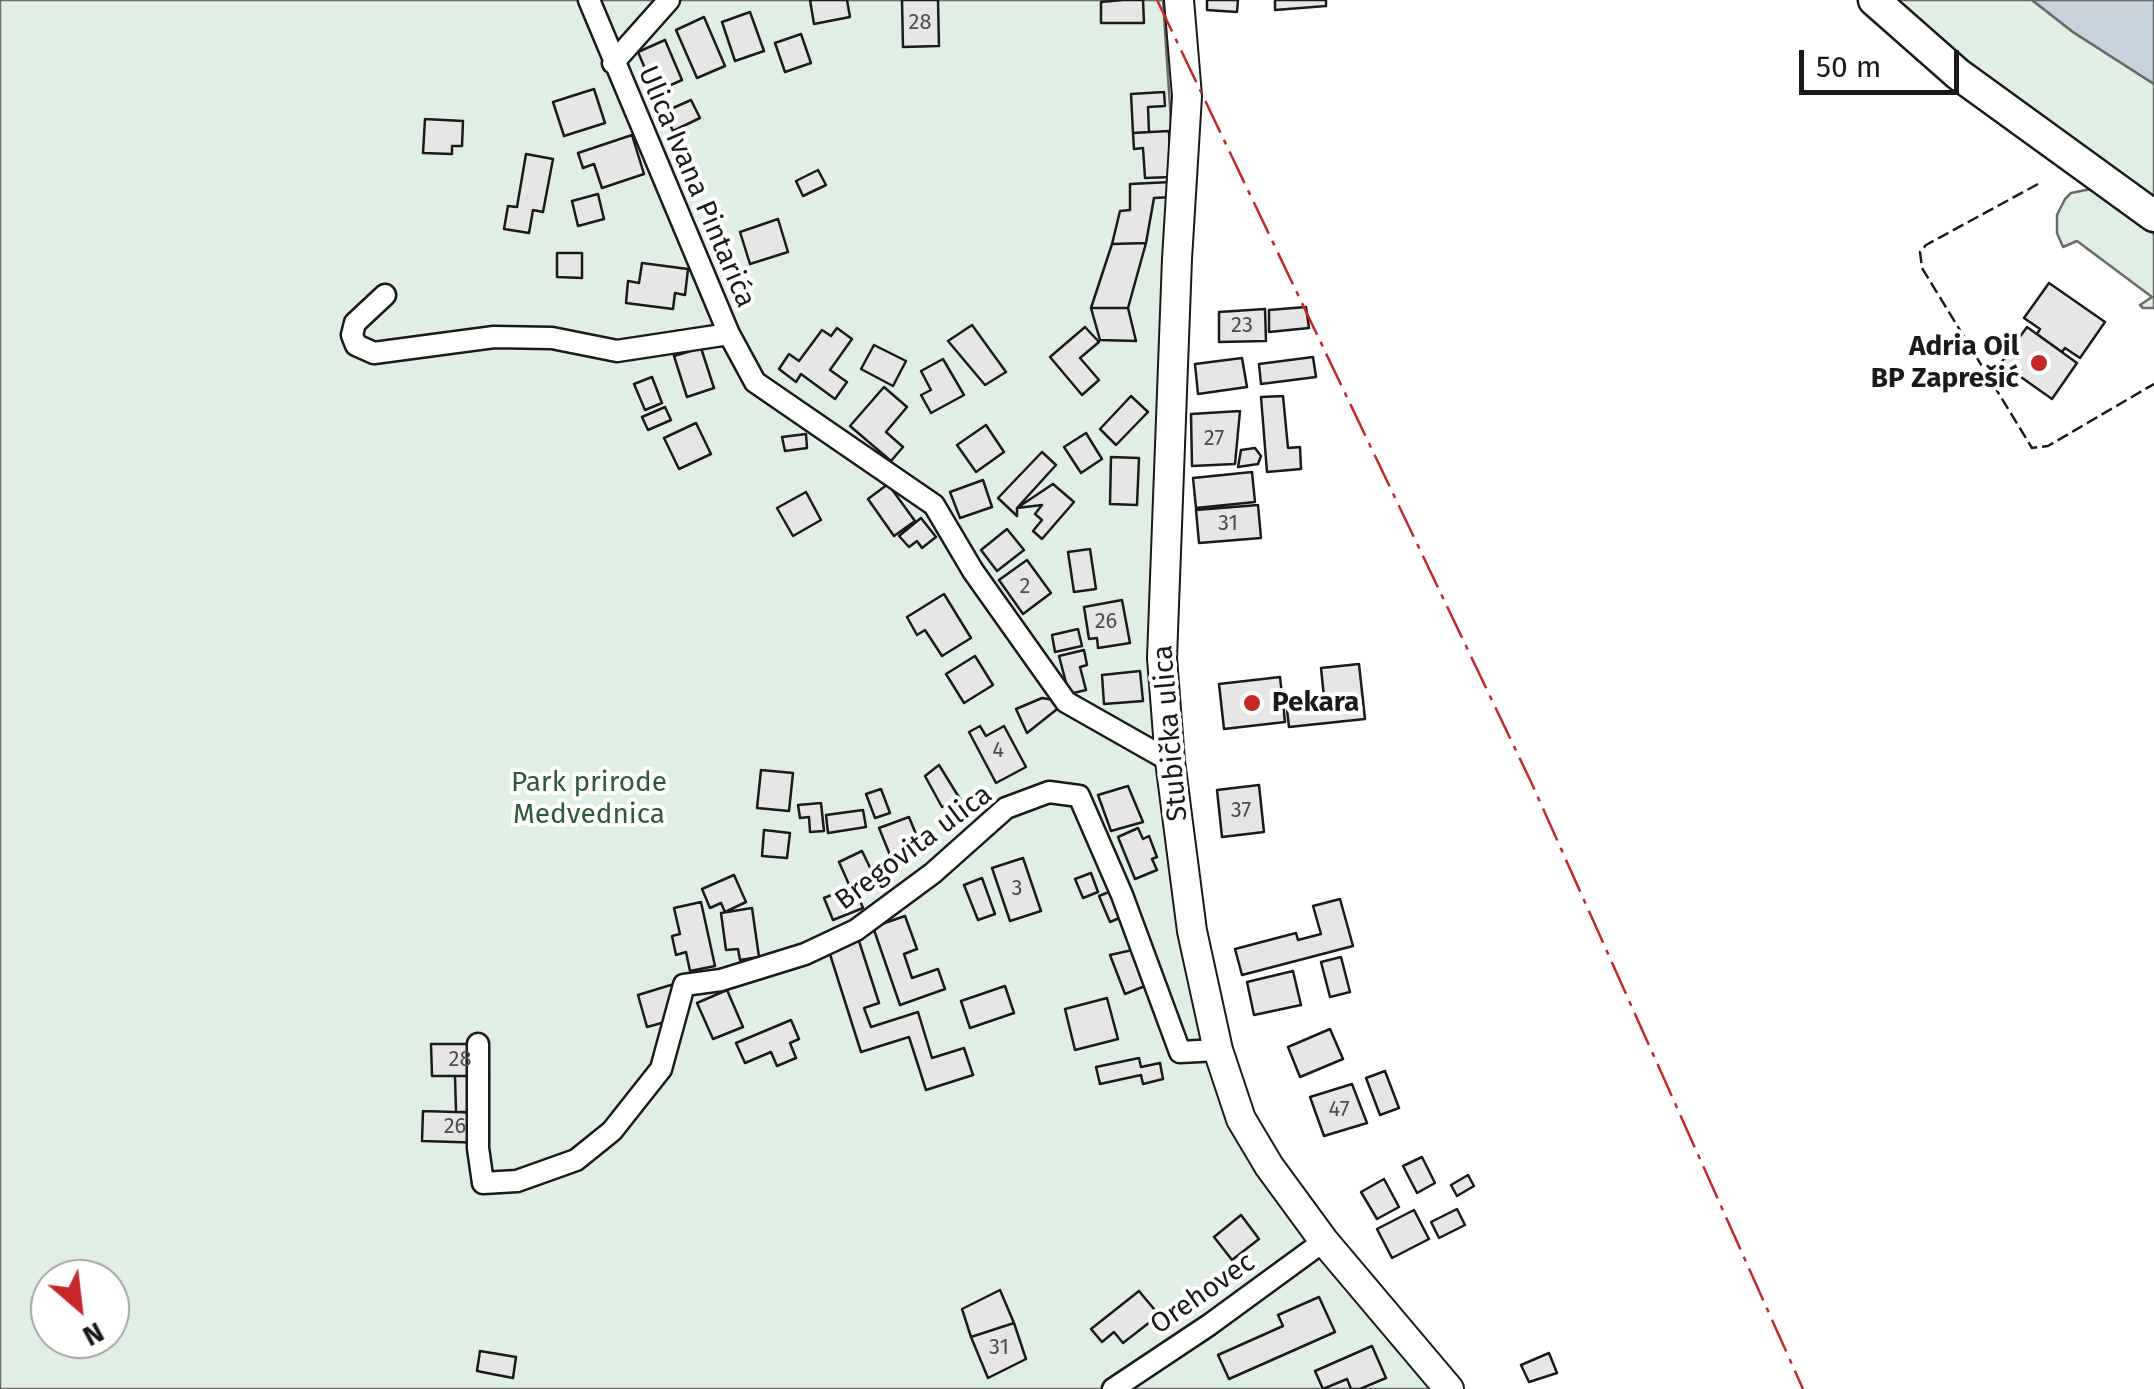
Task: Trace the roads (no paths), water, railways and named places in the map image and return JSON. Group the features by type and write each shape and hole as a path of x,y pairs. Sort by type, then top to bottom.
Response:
{"main road":[{"name":"Stubička ulica","path":"1178,0 1187,96 1176,260 1162,658 1170,760 1192,931 1218,1050 1241,1118 1269,1166 1324,1241 1448,1389"},
{"path":"1874,0 1958,74 2154,216"}],"street":[{"name":"Ulica Ivana Pintarića","path":"589,0 729,334 756,382 934,505 972,571 1066,702 1170,760"},
{"name":"Ulica Ivana Pintarića","path":"613,63 670,0"},
{"name":"Ulica Ivana Pintarića","path":"385,295 356,323 352,335 356,346 374,353 494,337 552,338 617,351 729,334"},
{"name":"Bregovita ulica","path":"478,1044 478,1148 483,1183 517,1181 576,1160 612,1131 662,1069 684,985 721,980 805,954 856,930 934,873 1006,808 1049,792 1079,796 1122,895 1180,1052 1218,1050"},
{"name":"Orehovec","path":"1112,1389 1209,1325 1324,1241"}],"place":[{"name":"Adria Oil BP Zaprešić","path":"2039,363"},
{"name":"Pekara","path":"1252,703"}],"park label":[{"name":"Park prirode Medvednica","path":"589,799"}]}
